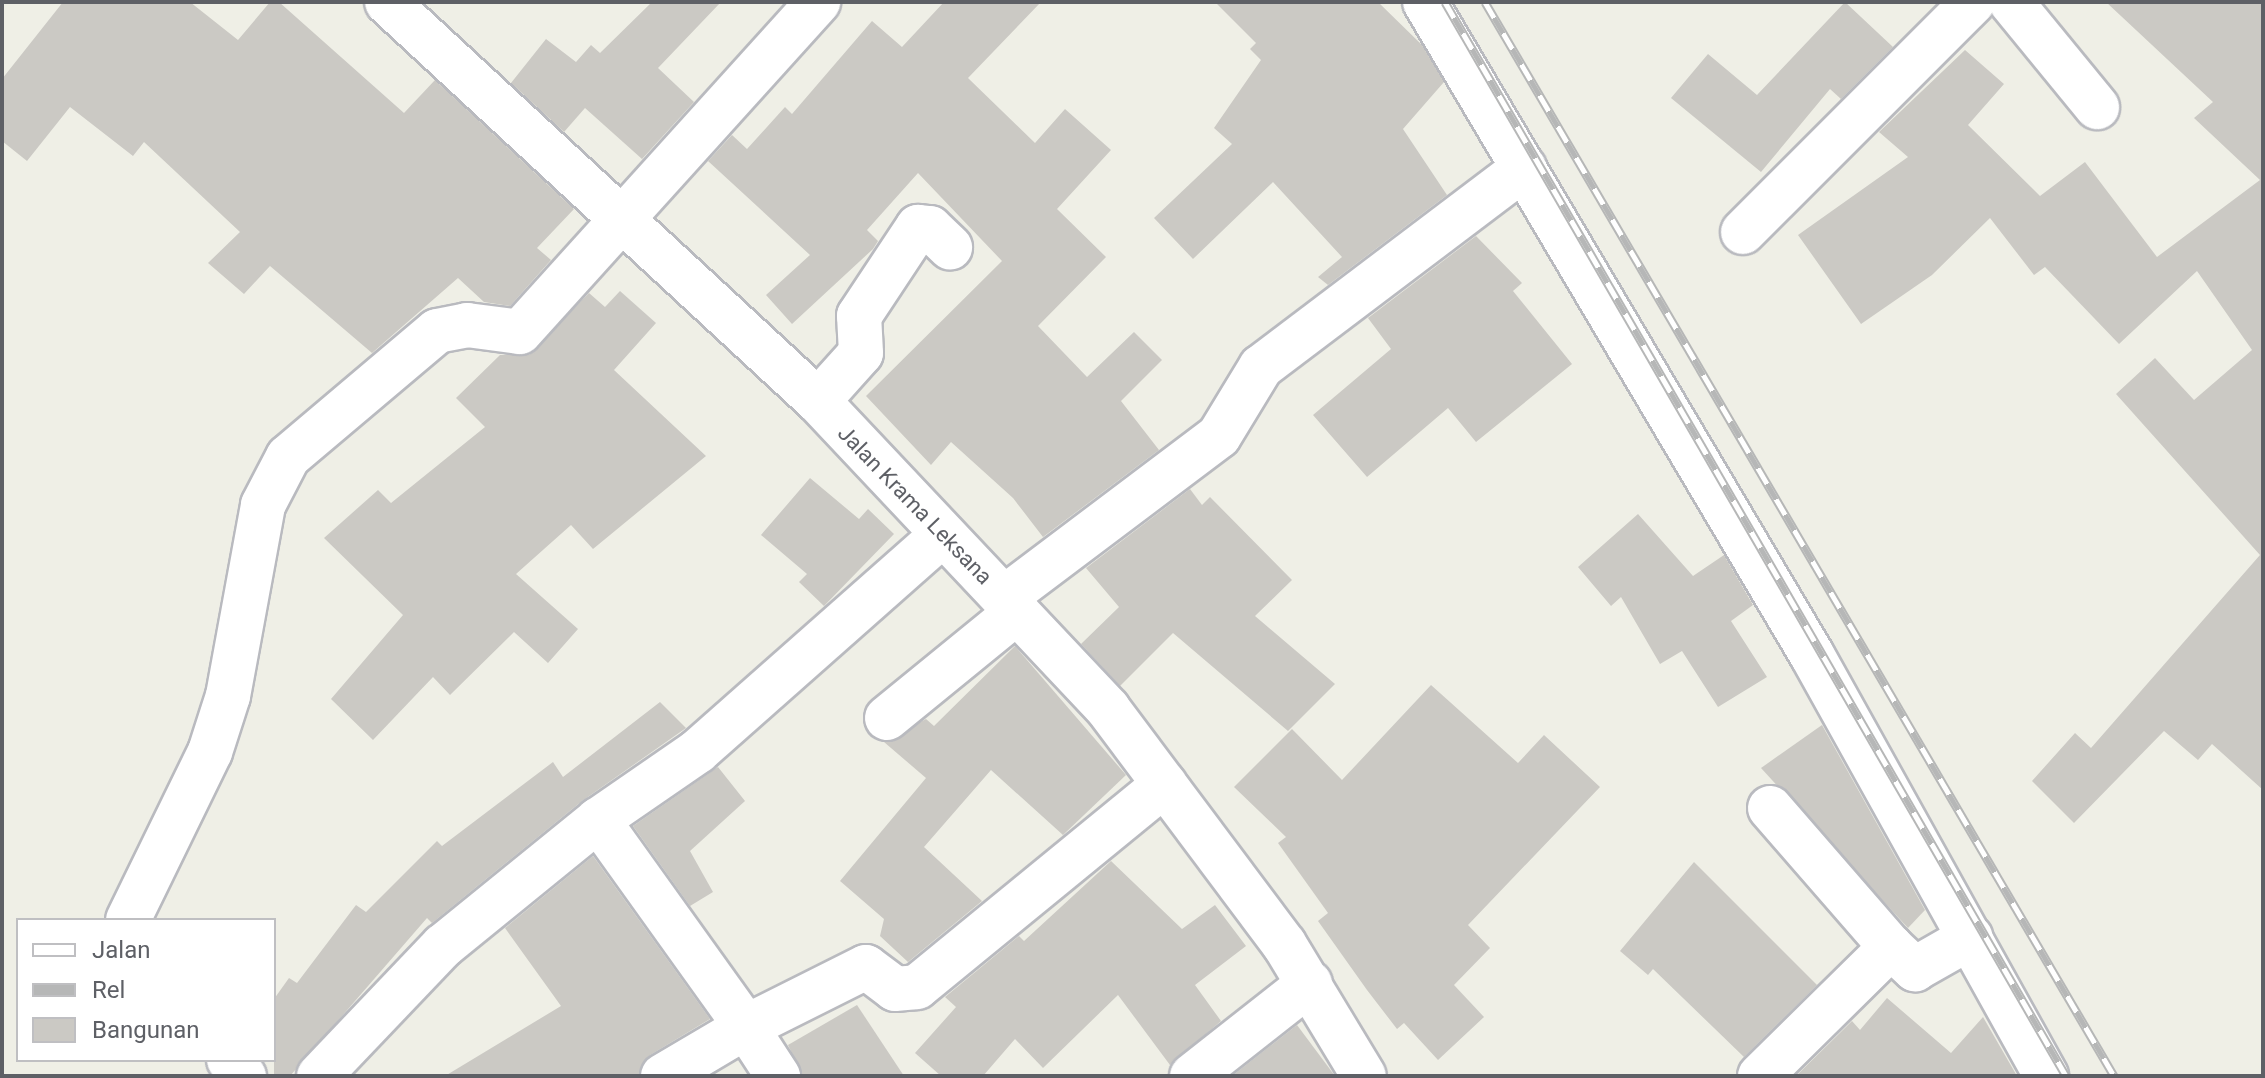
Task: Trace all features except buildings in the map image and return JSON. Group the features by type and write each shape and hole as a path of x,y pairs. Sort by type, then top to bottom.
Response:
{"street":[{"name":"Jalan Krama Leksana","path":"387,2 622,214 818,401 940,537 1011,605 1108,709 1310,983 1364,1076"},
{"path":"129,918 210,752 228,696 263,505 288,457 437,331 467,325 520,332 622,214 818,2"},
{"path":"1425,2 1971,937 2046,1076"},
{"path":"1743,232 1973,2"},
{"path":"2011,2 2097,107"},
{"path":"887,718 1011,605 1196,454 1261,367 1524,168"},
{"path":"818,401 861,353 859,316 918,227 930,228 950,247"},
{"path":"319,1076 443,946 598,820 698,751 940,537"},
{"path":"663,1076 746,1027 864,967 895,989 917,987 1165,784"},
{"path":"1770,808 1891,947 1915,969 1971,937"},
{"path":"598,820 778,1076"},
{"path":"1760,1076 1891,947"},
{"path":"1192,1076 1310,983"}],"railway":[{"path":"1445,2 2066,1076"},
{"path":"1485,2 2114,1076"}]}
